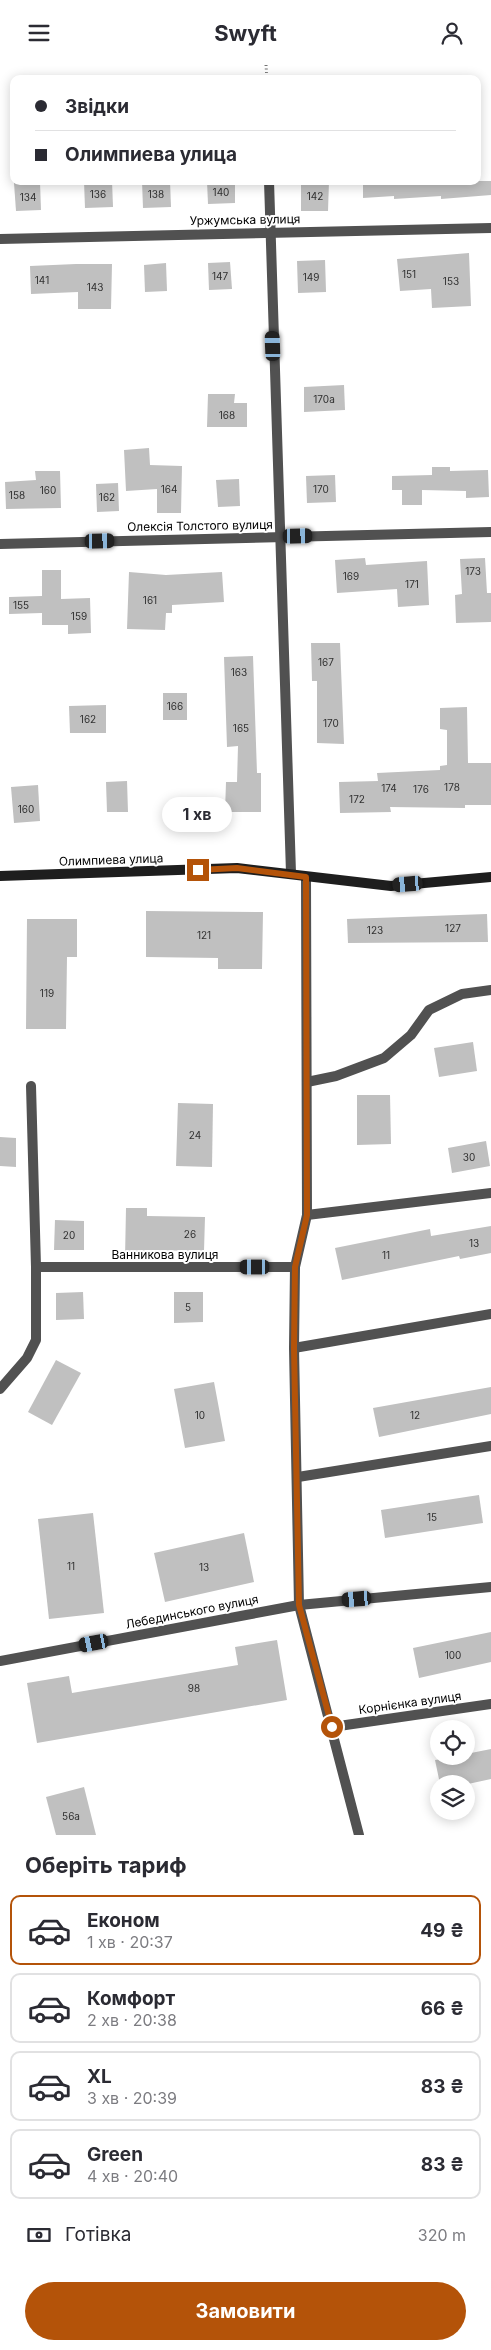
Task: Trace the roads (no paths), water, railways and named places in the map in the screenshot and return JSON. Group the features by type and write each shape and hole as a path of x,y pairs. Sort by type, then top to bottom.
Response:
{"main road":[{"name":"Олимпиева улица","path":"0,876 237,868 391,886 491,877"}],"street":[{"path":"268,185 291,873"},
{"name":"Уржумська вулиця","path":"0,239 491,228"},
{"name":"Олексія Толстого вулиця","path":"0,543 491,532"},
{"path":"306,877 307,1215 295,1267 294,1348 299,1605 359,1835"},
{"path":"306,1081 336,1076 384,1059 411,1035 429,1010 462,994 491,990"},
{"path":"0,1389 27,1358 36,1340 31,1086"},
{"path":"307,1215 491,1193"},
{"name":"Ванникова вулиця","path":"36,1267 295,1267"},
{"path":"294,1348 491,1314"},
{"path":"298,1477 491,1446"},
{"path":"299,1605 491,1587"},
{"name":"Лебединського вулиця","path":"0,1661 299,1605"},
{"name":"Корнієнка вулиця","path":"332,1727 491,1704"}]}
